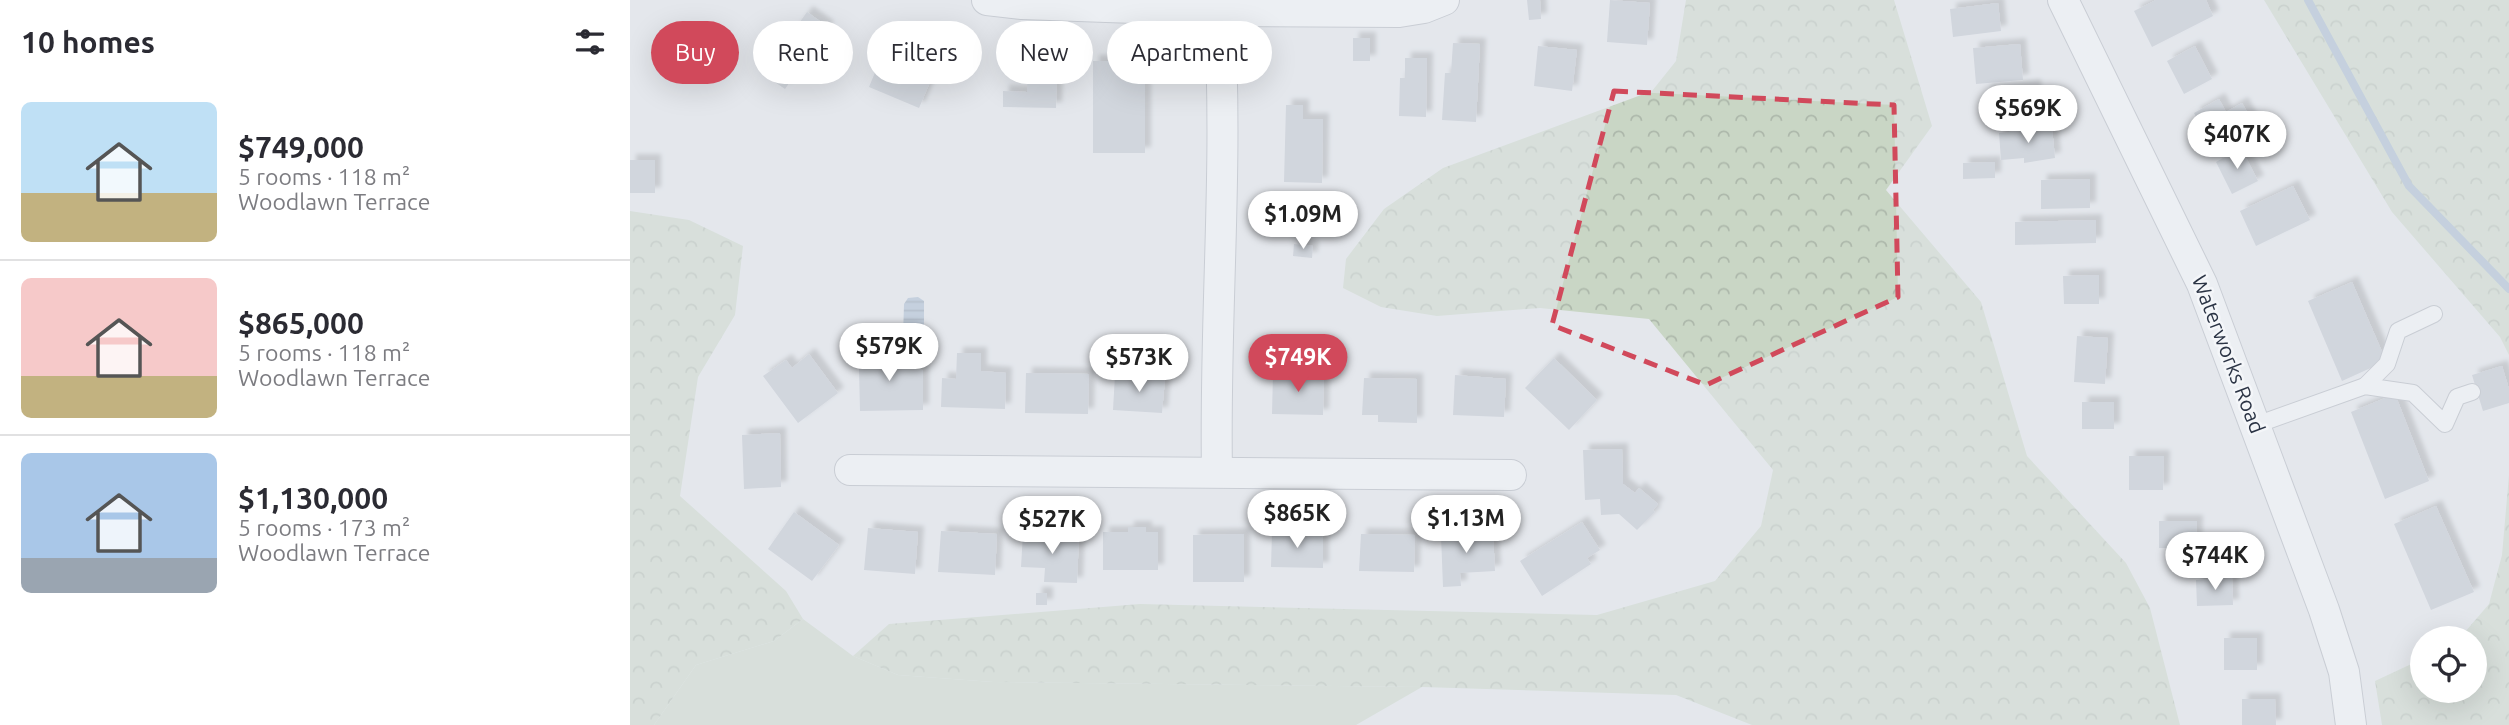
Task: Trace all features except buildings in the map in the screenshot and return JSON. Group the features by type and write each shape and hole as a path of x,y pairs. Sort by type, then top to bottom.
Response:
{"street":[{"path":"987,0 1022,5 1219,11 1399,12 1424,8 1444,0"},
{"name":"Waterworks Road","path":"2063,0 2198,274 2300,538 2344,672 2351,725"},
{"path":"1217,471 1222,102 1219,11"},
{"path":"849,470 1511,475"}],"lane":[{"path":"2256,425 2365,386 2387,364 2398,331 2434,314"},
{"path":"2365,386 2413,393 2445,424 2458,397 2472,392"}],"highlighted area":[{"path":"1614,91 1894,105 1898,297 1706,385 1552,325"}],"green space":[{"path":"1686,0 1894,0 1932,126 1886,190 1981,302 2027,456 2126,563 2150,608 2180,725 1752,725 1676,695 1422,687 993,682 898,675 853,656 889,624 1140,604 1597,615 1715,581 1761,526 1773,470 1649,319 1540,308 1437,316 1381,307 1343,288 1346,259 1384,209 1443,168 1652,91 1676,61"},
{"path":"2264,0 2509,0 2509,355 2500,337 2392,212"},
{"path":"630,211 689,220 743,246 735,315 698,377 680,496 786,591 803,619 774,641 696,665 654,725 630,725"},
{"path":"2509,475 2509,725 2382,725 2375,681 2410,665 2410,703 2487,703 2487,626 2470,626 2489,604 2502,555"},
{"path":"803,619 853,656 898,675 993,682 1422,687 1356,725 654,725 696,665 774,641"}],"water":[{"path":"918,297 924,301 924,337 919,345 908,345 903,337 904,304 908,298"}],"waterway":[{"path":"2308,0 2409,186 2509,289"}]}
